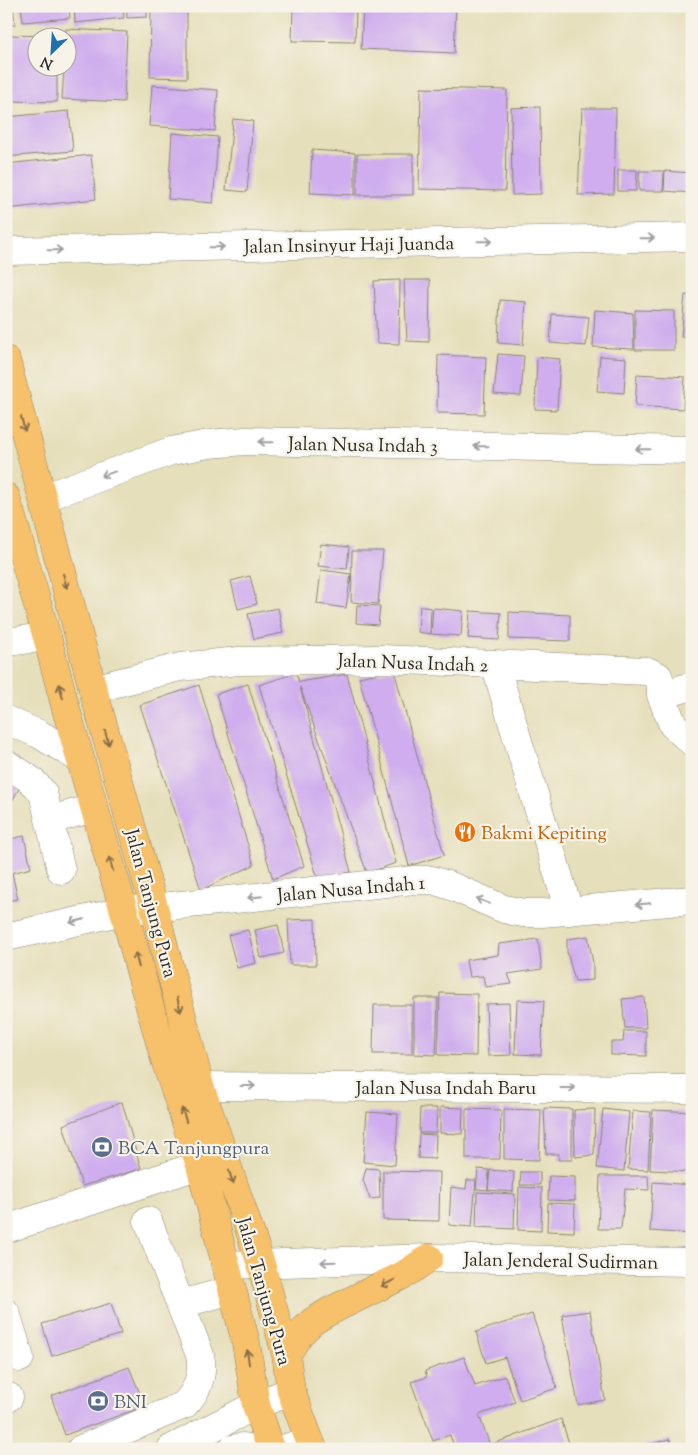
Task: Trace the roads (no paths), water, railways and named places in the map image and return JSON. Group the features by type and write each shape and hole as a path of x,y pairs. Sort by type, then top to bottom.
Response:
{"highway":[{"name":"Jalan Tanjung Pura","path":"6,360 93,689 154,907 200,1086 261,1264 286,1355 291,1391 311,1445"},
{"name":"Jalan Tanjung Pura","path":"6,497 165,1060 200,1165 246,1343 256,1405 271,1449"},
{"path":"286,1355 299,1335 312,1322 328,1312 405,1274 429,1258"}],"street":[{"name":"Jalan Insinyur Haji Juanda","path":"6,251 692,237"},
{"name":"Jalan Nusa Indah 3","path":"43,498 171,451 209,444 245,442 692,450"},
{"path":"6,642 47,637"},
{"name":"Jalan Nusa Indah 2","path":"93,689 180,667 239,661 382,659 647,671 658,676 661,684 661,695 672,725 692,742"},
{"path":"495,664 569,910"},
{"path":"661,695 692,686"},
{"path":"6,720 39,734 80,759"},
{"path":"6,764 38,786 43,793 61,870"},
{"path":"50,820 94,808"},
{"name":"Jalan Nusa Indah 1","path":"6,937 124,911 423,880 432,880 451,886 504,909 523,913 692,900"},
{"name":"Jalan Nusa Indah Baru","path":"200,1086 692,1089"},
{"path":"6,1229 200,1165"},
{"path":"81,1449 184,1405 197,1388 200,1378 202,1366 200,1355 148,1221"},
{"name":"Jalan Jenderal Sudirman","path":"181,1304 229,1277 261,1264 429,1258 692,1262"},
{"path":"6,1313 20,1358"},
{"path":"171,1449 256,1405 291,1391"},
{"path":"283,1449 311,1445"},
{"path":"232,1449 242,1447 254,1449"}],"place":[{"name":"Bakmi Kepiting","path":"465,832"},
{"name":"BCA Tanjungpura","path":"102,1147"},
{"name":"BNI","path":"98,1401"}]}
